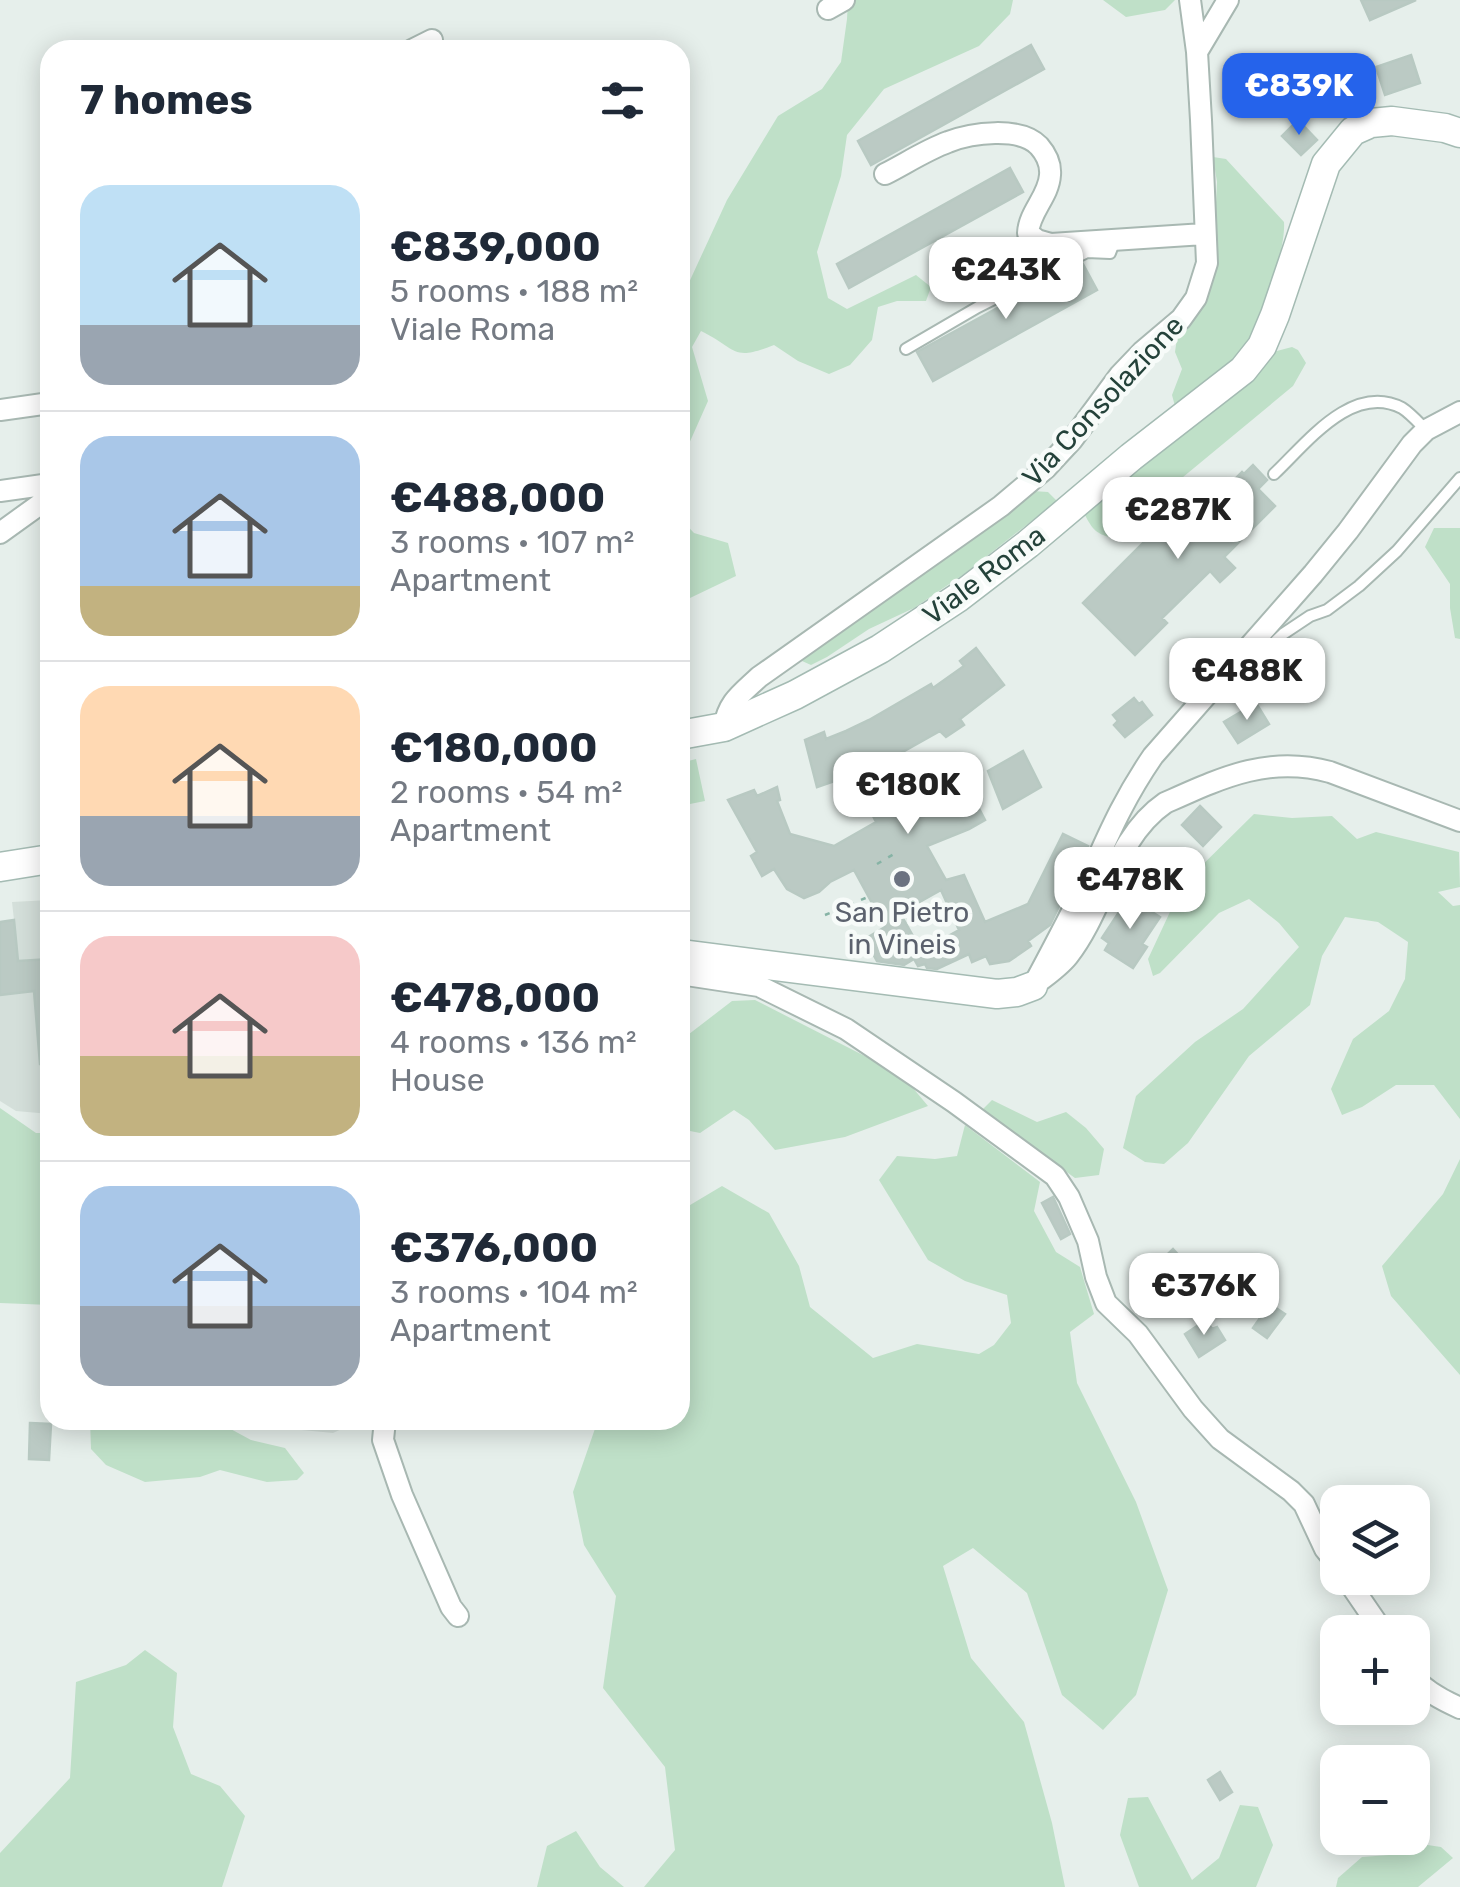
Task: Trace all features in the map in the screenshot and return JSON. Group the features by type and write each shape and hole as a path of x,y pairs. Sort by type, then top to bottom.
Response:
{"street":[{"name":"Via Consolazione","path":"724,727 726,711 759,677 988,516 1046,468 1072,440 1120,374 1181,319 1196,298 1207,264 1197,52 1190,0"},
{"path":"1197,52 1228,0"},
{"name":"Viale Roma","path":"690,733 724,727 795,695 880,649 959,597 1028,544 1243,370 1262,346 1275,315 1326,164 1353,131 1371,123 1392,121 1460,133"},
{"path":"884,174 948,142 984,133 1019,135 1036,143 1048,160 1051,174 1045,195 1028,226 1028,233 1037,240 1050,244 1204,234"},
{"path":"0,410 40,404"},
{"path":"1033,986 1132,786 1153,756 1336,546 1386,476 1426,430 1460,412"},
{"path":"0,491 40,485"},
{"path":"0,534 40,504"},
{"path":"690,955 996,994 1017,992 1033,986 1070,954 1107,881 1156,809 1230,774 1276,765 1312,767 1460,821"},
{"path":"0,867 40,861"},
{"path":"690,976 760,986 846,1030 1055,1176 1088,1241 1106,1304 1138,1334 1193,1409 1220,1438 1304,1504 1320,1538"},
{"path":"384,1430 383,1440 402,1494 458,1616"},
{"path":"1430,1692 1460,1708"}],"lane":[{"path":"906,349 1088,252 1110,254 1116,240"},
{"path":"1274,474 1342,411 1358,404 1374,401 1402,408 1426,430"},
{"path":"1228,673 1256,660 1283,634 1327,610 1359,586 1460,478"}],"path":[{"path":"877,864 899,851"},
{"path":"825,914 868,897"}],"shaded area":[{"path":"40,901 40,1113 16,1111 0,1101 0,995 22,992 12,902"}],"green space":[{"path":"848,0 1013,0 1010,14 979,46 884,89 847,135 841,176 817,252 828,298 847,309 916,275 931,287 926,301 897,301 878,307 872,340 850,365 829,374 774,345 742,353 701,331 692,347 708,401 690,442 690,280 727,200 778,116 822,89 841,62"},
{"path":"1103,0 1175,0 1165,10 1126,17"},
{"path":"1213,157 1226,159 1284,222 1284,235 1272,284 1246,344 1186,408 1176,410 1172,395 1182,369 1175,352 1177,338 1212,285 1217,182"},
{"path":"1292,347 1306,363 1293,386 1114,538 1093,528 1085,515 1273,352"},
{"path":"1033,491 1048,492 1057,501 914,608 869,629 811,665 802,661 804,656"},
{"path":"1434,528 1460,528 1460,639 1455,638 1450,584 1425,547"},
{"path":"690,529 728,543 736,576 690,598"},
{"path":"696,759 705,801 690,804 690,760"},
{"path":"1254,814 1292,818 1332,816 1357,839 1376,832 1459,852 1460,887 1438,892 1453,906 1460,905 1460,1119 1434,1085 1396,1085 1342,1115 1331,1089 1353,1039 1389,1011 1405,979 1408,942 1378,922 1345,917 1322,956 1310,1005 1249,1056 1188,1143 1164,1164 1145,1162 1123,1148 1136,1096 1195,1042 1243,1009 1299,947 1279,923 1249,899 1219,913 1153,976 1148,959 1183,884"},
{"path":"755,1000 902,1075 928,1106 845,1137 775,1150 749,1120 734,1110 700,1133 690,1131 690,1033 732,1001"},
{"path":"992,1100 1037,1122 1066,1112 1104,1149 1099,1175 1075,1178 981,1111"},
{"path":"0,1108 40,1133 40,1305 0,1303"},
{"path":"965,1125 1040,1182 1034,1211 1056,1252 1080,1267 1094,1314 1070,1332 1077,1383 1136,1502 1168,1590 1136,1695 1103,1730 1062,1695 1027,1593 973,1548 943,1566 971,1658 1024,1722 1065,1887 644,1887 675,1850 665,1767 603,1688 616,1596 584,1545 573,1492 595,1430 690,1430 690,1205 722,1186 769,1213 799,1266 810,1307 873,1358 917,1344 979,1354 994,1345 1011,1323 1007,1295 965,1281 928,1260 879,1180 897,1156 957,1156"},
{"path":"1460,1159 1460,1375 1391,1296 1382,1266 1443,1194"},
{"path":"90,1430 232,1430 251,1440 285,1448 304,1473 297,1480 267,1482 220,1470 200,1477 145,1482 106,1465 91,1449"},
{"path":"145,1650 177,1673 173,1727 191,1774 220,1786 245,1816 222,1887 0,1887 0,1853 70,1778 76,1682 126,1665"},
{"path":"1148,1797 1192,1880 1219,1858 1240,1805 1258,1807 1273,1845 1256,1887 1139,1887 1120,1835 1128,1798"},
{"path":"576,1831 600,1867 624,1887 537,1887 547,1846"},
{"path":"1430,1845 1441,1847 1453,1858 1418,1887 1336,1887 1338,1878 1362,1857 1430,1855"}],"building":[{"path":"1361,0 1416,0 1370,20"},
{"path":"1031,45 1044,69 871,165 858,141"},
{"path":"1411,55 1420,83 1385,95 1376,67"},
{"path":"1345,60 1362,97 1325,115 1307,78"},
{"path":"1298,120 1317,140 1301,155 1282,136"},
{"path":"1010,168 1023,192 849,288 837,264"},
{"path":"1083,264 1097,290 933,381 917,352"},
{"path":"1253,465 1267,480 1258,489 1275,506 1224,557 1235,568 1220,582 1210,571 1162,618 1167,623 1135,655 1083,603 1177,509 1191,523"},
{"path":"976,648 1004,685 960,719 964,725 946,737 940,731 892,758 897,767 889,771 902,798 926,784 932,795 963,778 985,820 927,846 946,880 964,875 985,922 1028,904 1063,834 1088,846 1050,925 1028,941 1031,946 1009,961 990,964 986,956 972,962 969,954 937,969 925,964 918,966 914,959 904,965 877,961 865,939 885,927 854,870 804,898 787,889 774,869 762,876 751,856 757,852 728,800 754,790 757,796 777,787 777,801 790,834 834,846 876,822 869,808 883,798 869,769 817,787 805,740 824,732 826,739 846,731 931,684 933,688 964,666 960,661","holes":["941,890 959,930 932,945 917,943 900,913"]},
{"path":"1134,698 1152,715 1125,737 1114,725 1118,721 1113,715"},
{"path":"1256,703 1269,724 1238,743 1224,722"},
{"path":"1023,751 1041,787 1003,809 988,771"},
{"path":"1200,806 1221,827 1203,846 1182,825"},
{"path":"1129,897 1160,917 1142,944 1147,947 1133,968 1105,950 1109,943 1102,938"},
{"path":"14,920 18,961 40,960 40,1064 34,991 0,995 0,922"},
{"path":"1053,1197 1070,1234 1061,1239 1042,1203"},
{"path":"1173,1249 1197,1275 1172,1298 1149,1272"},
{"path":"1270,1304 1285,1314 1267,1338 1253,1328"},
{"path":"1206,1320 1212,1329 1217,1327 1225,1340 1199,1357 1185,1334"},
{"path":"30,1423 40,1423 40,1430 51,1430 49,1460 29,1459"},
{"path":"1220,1772 1232,1792 1220,1800 1208,1780"}],"place":[{"name":"San Pietro in Vineis","path":"902,879"}]}
